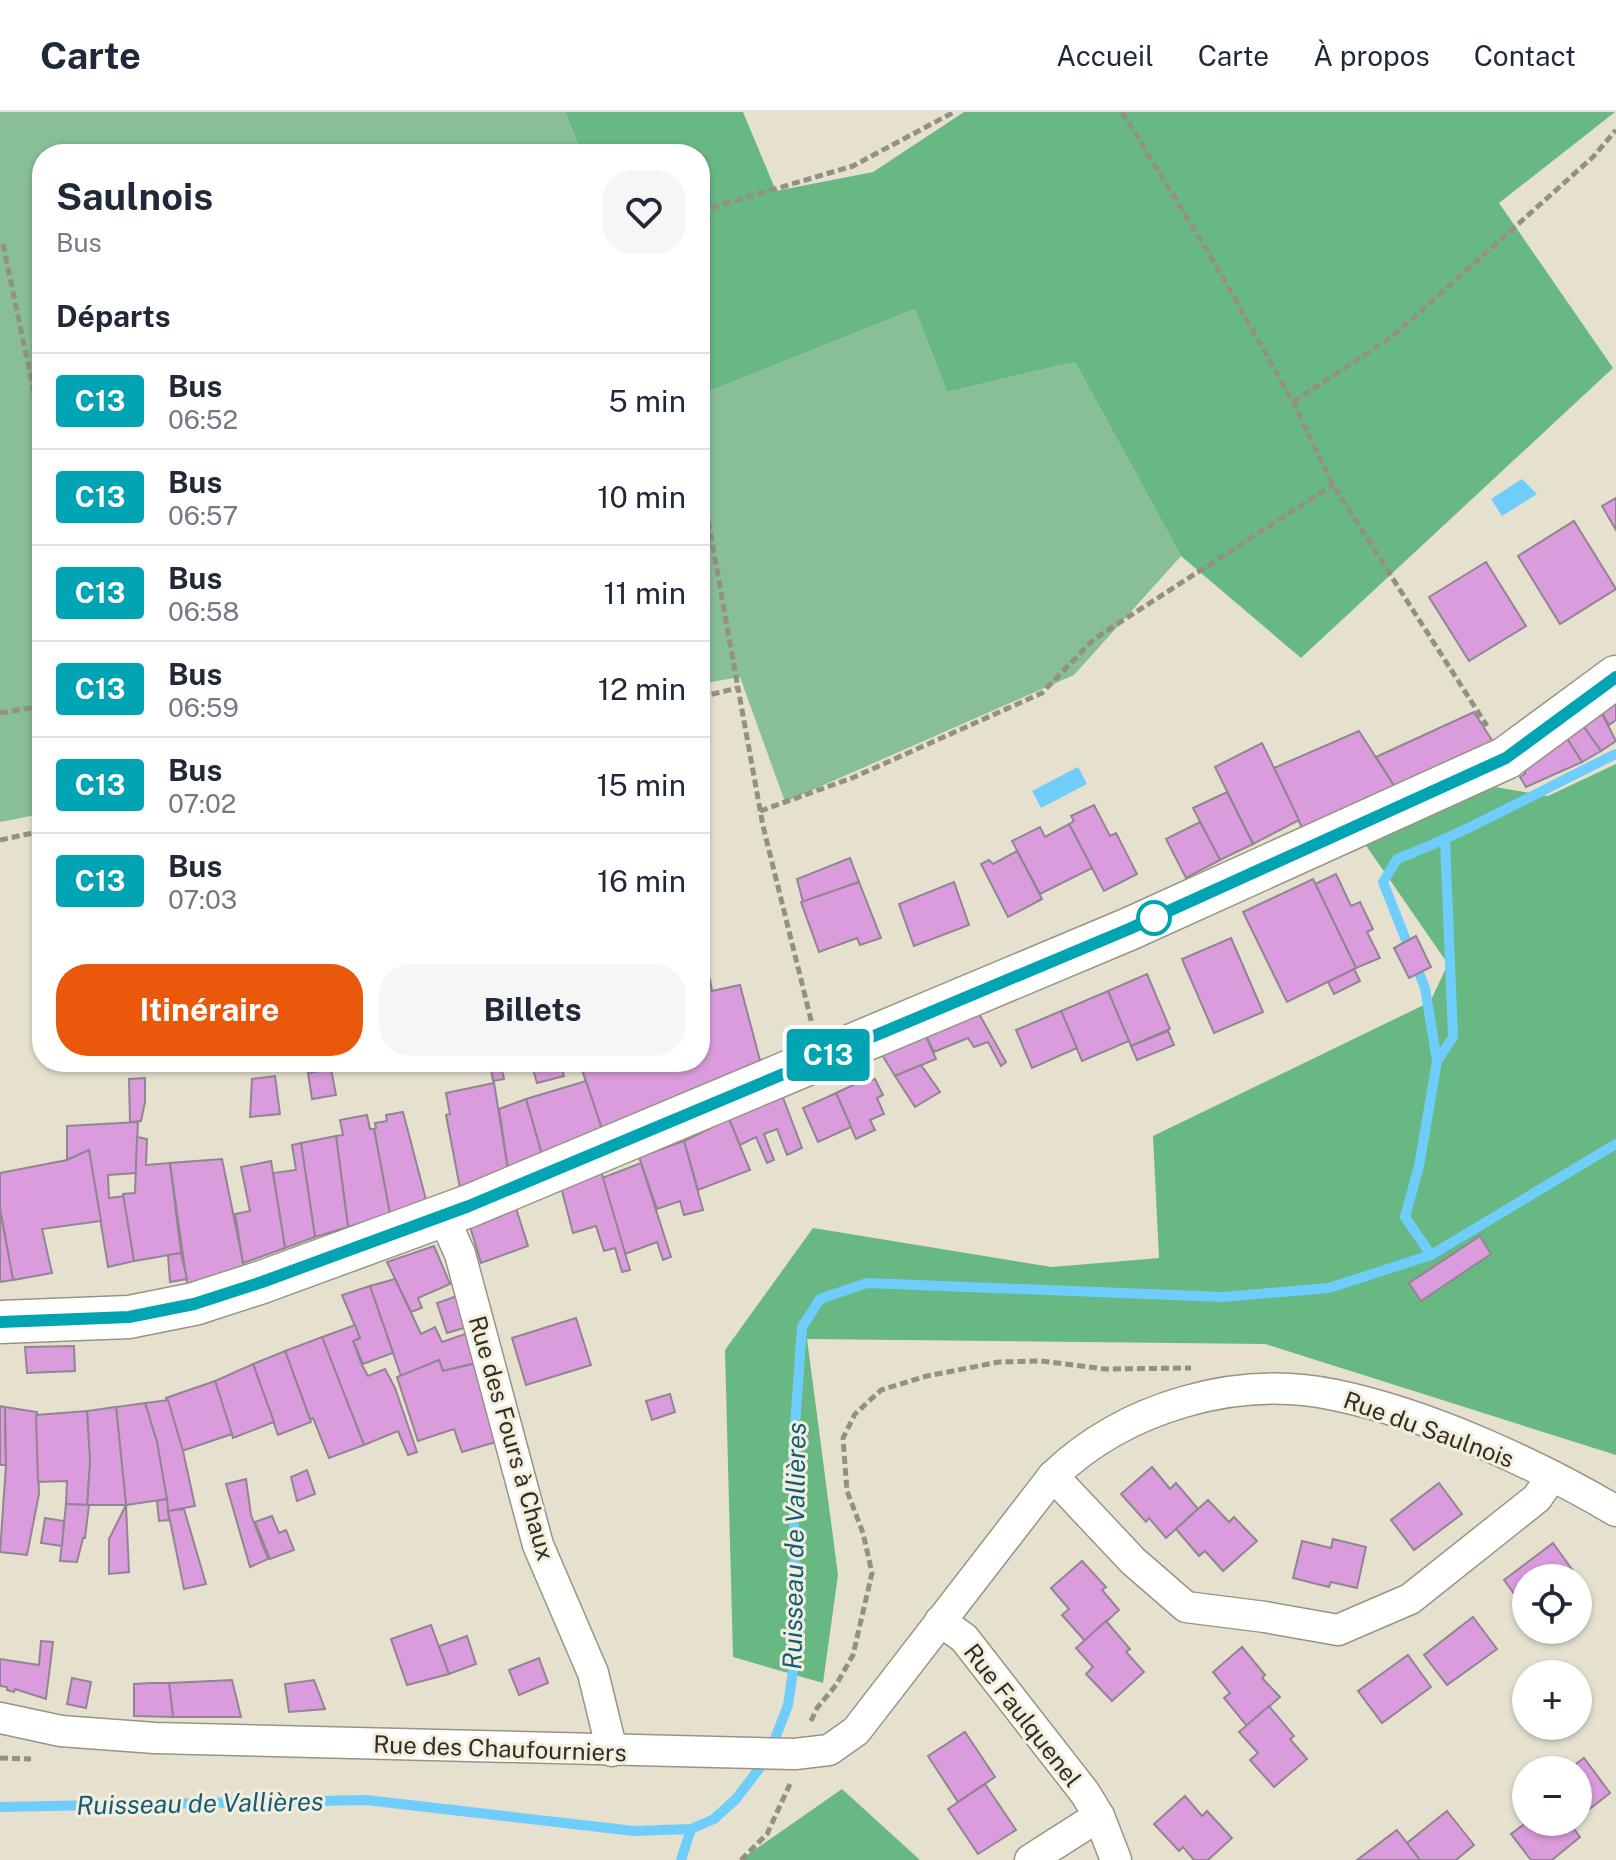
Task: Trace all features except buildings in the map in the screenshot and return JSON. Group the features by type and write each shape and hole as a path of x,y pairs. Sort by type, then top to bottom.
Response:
{"main road":[{"path":"0,1322 129,1317 194,1304 443,1216 1129,929 1506,758 1616,677"}],"street":[{"name":"Rue des Fours à Chaux","path":"443,1216 460,1254 538,1545 593,1673 612,1751"},
{"name":"Rue du Saulnois","path":"940,1621 1053,1476 1069,1460 1134,1420 1210,1396 1253,1390 1334,1394 1422,1421 1512,1456 1616,1511"},
{"path":"1053,1476 1133,1561 1186,1607 1338,1630 1410,1599 1537,1498 1552,1476"},
{"name":"Rue des Chaufourniers","path":"0,1718 61,1731 155,1738 800,1753 829,1750 856,1731 940,1621"},
{"name":"Rue Faulquenel","path":"940,1621 964,1638 1085,1793 1099,1816 1116,1860"},
{"path":"1030,1860 1099,1816"}],"path":[{"path":"710,208 853,166 954,112"},
{"path":"1122,112 1213,260 1293,402 1333,485 1506,758"},
{"path":"1293,402 1393,336 1593,157 1616,130"},
{"path":"3,244 32,383"},
{"path":"760,811 852,778 1042,693 1094,639 1333,485"},
{"path":"710,530 760,811 797,970 822,1058"},
{"path":"710,695 738,688"},
{"path":"0,713 32,708"},
{"path":"0,840 32,833"},
{"path":"741,1860 767,1834 817,1708 836,1685 853,1655 866,1605 872,1573 863,1533 847,1491 843,1438 855,1414 881,1390 927,1376 999,1362 1041,1361 1105,1369 1188,1366 1200,1373 1210,1396"}],"green space":[{"path":"0,112 565,112 578,144 32,144 32,816 0,822"},
{"path":"565,112 743,112 776,191 873,172 964,112 1615,112 1499,203 1613,368 1301,658 1181,556 1075,362 947,392 915,309 710,391 710,144 578,144"},
{"path":"915,309 947,392 1075,362 1181,556 1074,675 785,802 740,677 710,682 710,391"},
{"path":"1616,764 1616,1455 1265,1344 807,1339 838,1575 823,1683 733,1657 725,1350 813,1228 1052,1267 1159,1258 1153,1136 1430,1002 1448,964 1365,844 1489,786 1548,796"},
{"path":"842,1789 920,1860 740,1860"}],"water":[{"path":"1522,479 1537,494 1502,516 1491,499"},
{"path":"1078,767 1087,784 1041,808 1032,791"}],"waterway":[{"name":"Ruisseau de Vallières","path":"1431,1255 1405,1217 1419,1166 1437,1061 1425,988 1383,882 1397,859 1480,822 1616,754"},
{"name":"Ruisseau de Vallières","path":"1437,1061 1453,1037 1445,840"},
{"name":"Ruisseau de Vallières","path":"0,1807 366,1800 634,1831 691,1829 714,1819 736,1799 768,1757 788,1705 796,1651 793,1454 802,1327 820,1299 867,1283 1223,1297 1329,1288 1431,1255 1616,1144"},
{"path":"681,1860 691,1829"}],"bus line":[{"name":"C13","path":"0,1322 129,1317 194,1304 469,1206 1129,929 1506,758 1616,677"}]}
